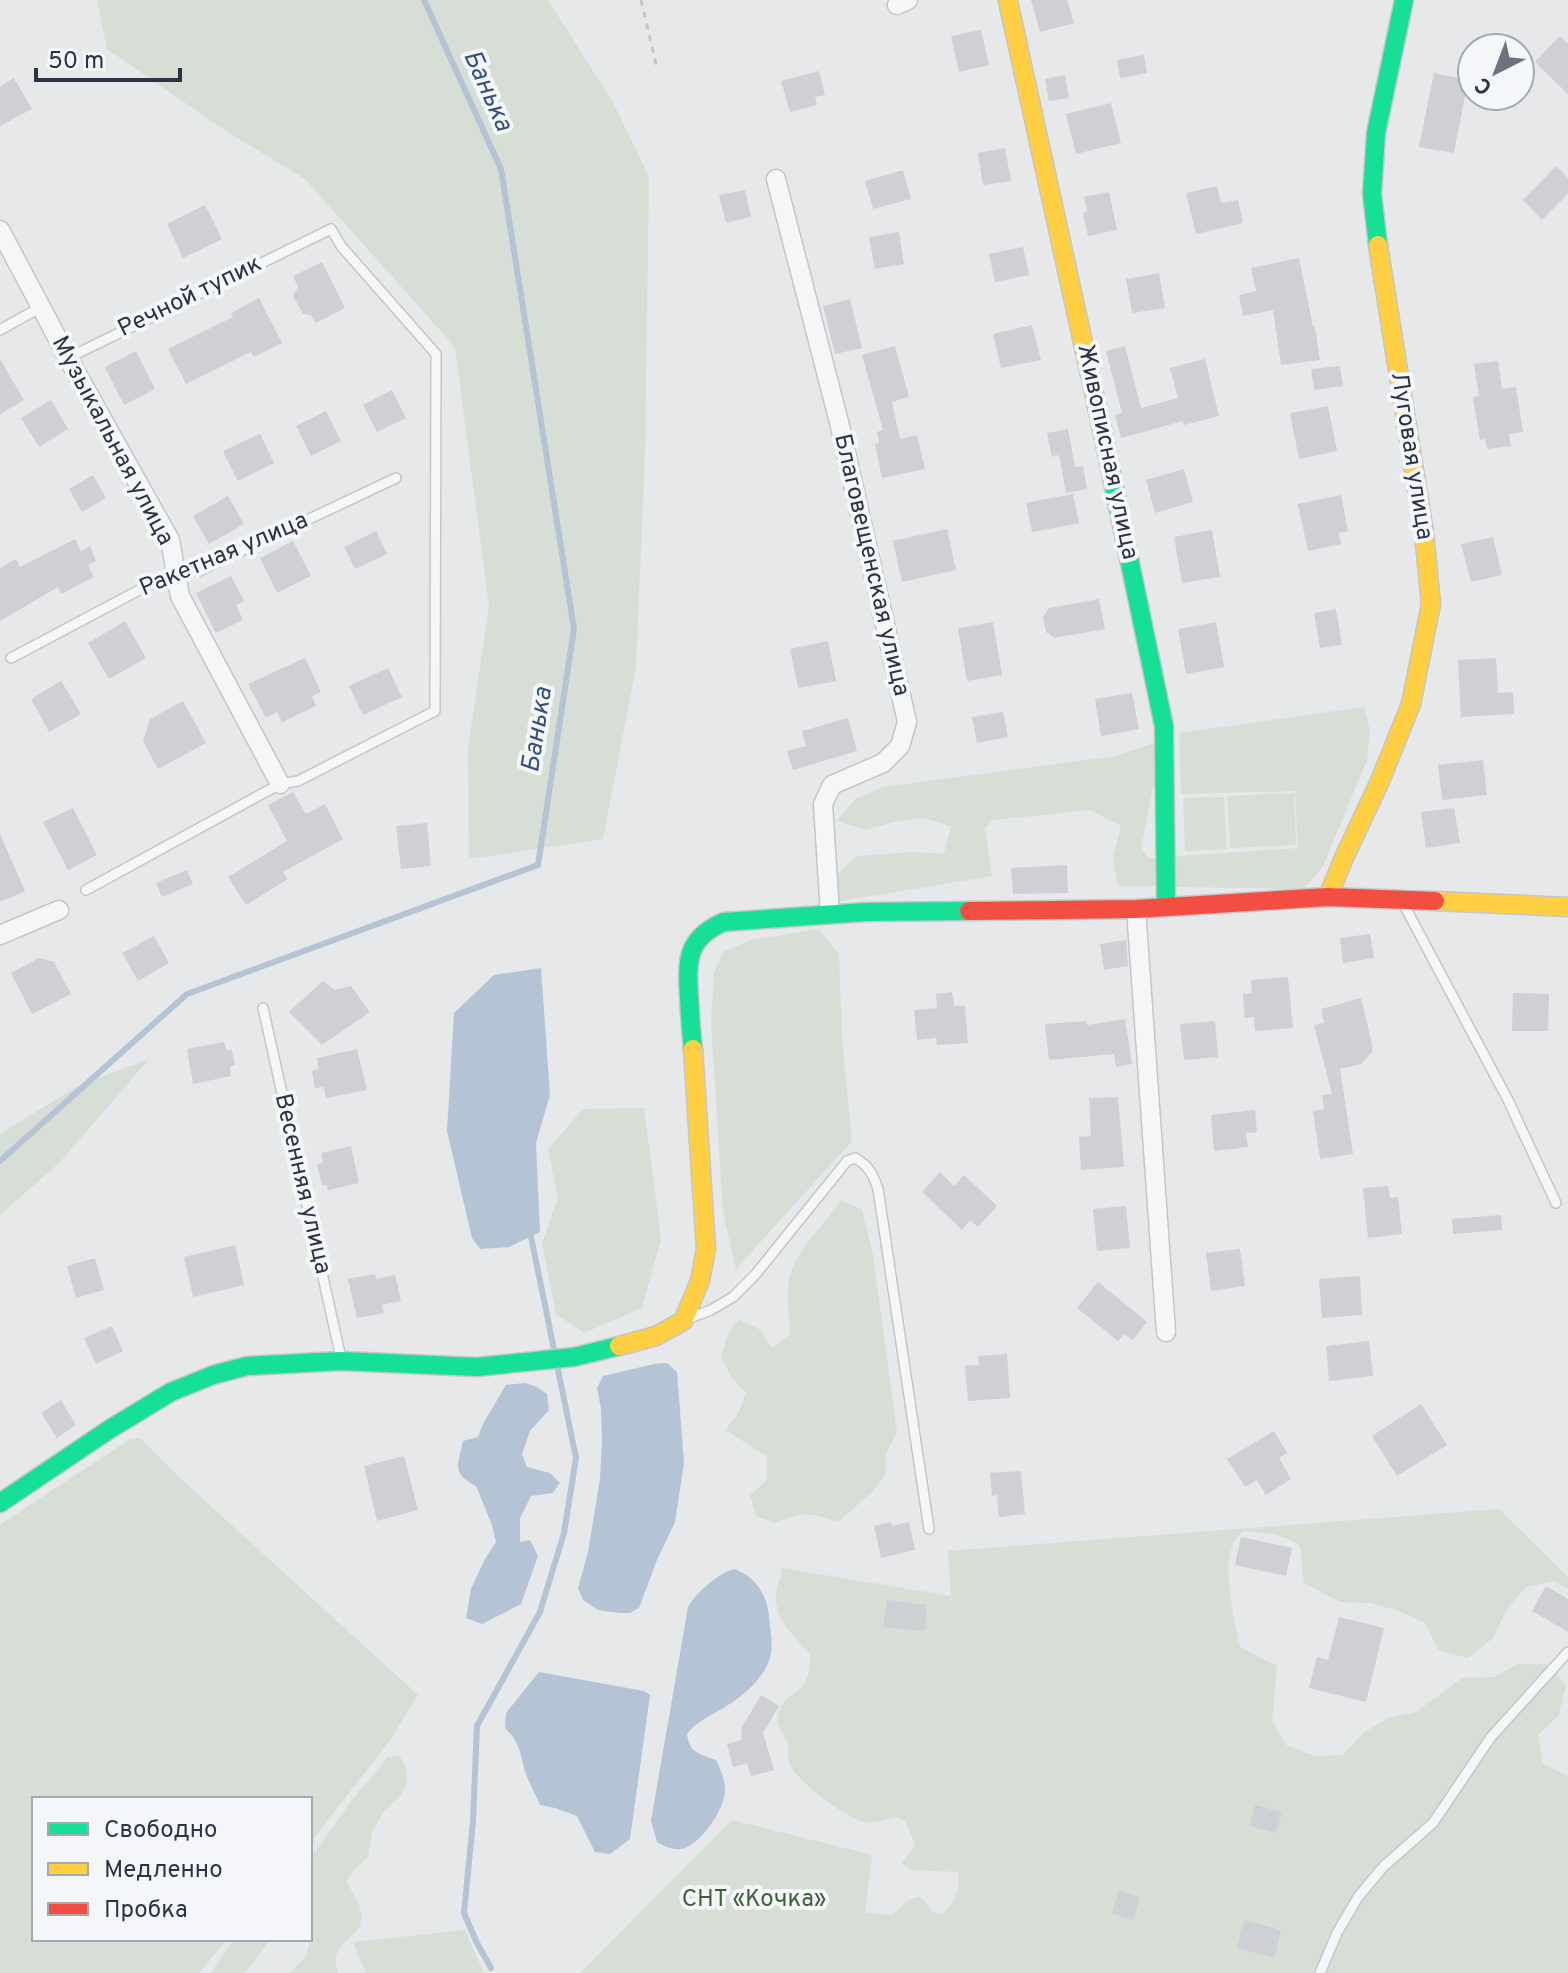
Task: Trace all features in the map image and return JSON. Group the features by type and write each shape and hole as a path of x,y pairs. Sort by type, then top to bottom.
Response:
{"street":[{"name":"Луговая улица","path":"1328,897 1411,704 1431,604 1424,533 1372,194 1376,133 1404,0"},
{"name":"Живописная улица","path":"1008,1 1164,726 1166,907"},
{"name":"Благовещенская улица","path":"776,179 839,422 907,722 900,746 883,763 832,785 823,804 830,914"},
{"name":"Музыкальная улица","path":"0,230 170,540 180,596 280,784"},
{"path":"0,1503 171,1392 213,1375 247,1366 341,1361 477,1367 574,1357 656,1336 683,1321 700,1281 706,1249 687,966 699,937 710,927 724,922 866,912 1136,909 1328,897 1568,907"},
{"path":"1136,909 1166,1332"},
{"path":"0,935 59,910"}],"lane":[{"name":"Речной тупик","path":"68,358 331,229 341,246 436,354 435,711 298,781 280,784"},
{"path":"0,330 41,307"},
{"name":"Ракетная улица","path":"11,658 175,571 199,571 396,478"},
{"path":"86,890 280,784"},
{"path":"1402,902 1508,1100 1556,1203"},
{"name":"Весенняя улица","path":"263,1008 341,1361"},
{"path":"683,1321 733,1297 755,1275 847,1161 855,1158 863,1163 871,1170 878,1189 929,1529"},
{"path":"1320,1973 1337,1933 1358,1897 1383,1867 1433,1823 1491,1737 1568,1652"}],"path":[{"path":"641,0 657,69"}],"green space":[{"path":"97,0 548,0 614,104 649,177 645,453 636,667 603,839 469,859 468,748 489,606 455,347 305,179 223,129 107,49"},
{"path":"1364,707 1370,731 1367,760 1323,866 1304,889 1118,886 1113,859 1121,826 1090,810 993,820 985,828 992,876 841,901 834,889 836,875 857,856 914,852 944,854 951,826 923,818 865,830 837,821 855,799 883,787 1116,756 1154,743 1155,776 1141,849 1149,858 1298,848 1295,791 1181,794 1179,733"},
{"path":"1294,793 1296,845 1230,848 1227,796"},
{"path":"1224,797 1227,849 1185,851 1183,798"},
{"path":"819,929 839,954 842,1037 852,1141 736,1269 723,1212 711,1023 714,973 723,952 751,940"},
{"path":"149,1059 60,1162 0,1215 0,1134 78,1086"},
{"path":"644,1108 661,1239 642,1308 584,1333 556,1314 542,1243 558,1198 548,1149 583,1109"},
{"path":"841,1201 862,1209 873,1255 897,1432 886,1453 885,1476 838,1522 806,1515 775,1523 756,1516 750,1495 767,1480 767,1456 725,1430 738,1414 746,1393 731,1377 721,1357 727,1337 738,1319 758,1328 772,1348 790,1334 788,1290 794,1265"},
{"path":"140,1438 418,1695 391,1739 312,1840 312,1797 32,1797 32,1941 225,1941 199,1973 0,1973 0,1525 130,1439"},
{"name":"СНТ «Кочка»","path":"1499,1509 1568,1577 1568,1589 1554,1581 1526,1587 1506,1610 1493,1638 1468,1658 1438,1650 1425,1623 1399,1611 1371,1603 1341,1602 1304,1583 1300,1546 1273,1534 1244,1531 1235,1540 1229,1563 1232,1608 1240,1647 1277,1666 1272,1720 1286,1745 1315,1756 1343,1755 1363,1733 1388,1718 1416,1712 1462,1678 1494,1677 1518,1664 1547,1664 1566,1685 1559,1715 1538,1735 1543,1763 1568,1777 1568,1973 580,1973 732,1820 872,1855 865,1913 892,1915 908,1900 919,1897 932,1912 943,1914 956,1895 958,1872 911,1870 902,1863 915,1845 906,1822 897,1817 866,1822 848,1815 812,1789 790,1764 788,1745 778,1725 778,1717 782,1705 806,1681 810,1655 784,1624 778,1609 776,1596 782,1568 951,1596 948,1551"},
{"path":"399,1755 405,1765 406,1787 383,1812 372,1833 368,1857 351,1873 347,1883 359,1905 361,1923 337,1954 338,1973 289,1973 305,1958 309,1941 312,1941 312,1855 387,1757"},
{"path":"465,1930 484,1973 366,1973 353,1942"},
{"path":"233,1941 270,1941 245,1973 211,1973"}],"water":[{"path":"541,968 550,1095 536,1143 540,1232 509,1247 480,1249 472,1238 447,1131 454,1013 494,975"},
{"path":"667,1363 677,1372 684,1463 675,1522 639,1608 630,1613 598,1610 583,1600 578,1588 588,1552 600,1479 601,1409 597,1388 603,1376"},
{"path":"525,1383 547,1394 549,1410 530,1431 522,1454 527,1467 550,1473 560,1483 553,1493 531,1496 520,1518 520,1542 530,1540 538,1556 521,1604 482,1624 466,1618 471,1589 496,1542 476,1486 463,1477 458,1462 463,1441 478,1437 506,1385"},
{"path":"735,1569 754,1582 766,1601 771,1654 764,1671 745,1693 687,1734 693,1749 716,1760 724,1783 724,1799 710,1826 696,1841 681,1849 671,1848 657,1842 651,1821 688,1607 708,1584"},
{"path":"539,1672 644,1691 650,1695 630,1839 610,1854 595,1852 577,1816 540,1805 517,1744 505,1728 506,1713"}],"building":[{"path":"1031,0 1067,0 1074,23 1040,32"},
{"path":"981,30 989,65 959,72 951,36"},
{"path":"1560,36 1568,44 1568,94 1536,63"},
{"path":"1144,55 1147,73 1120,78 1117,60"},
{"path":"819,71 825,95 815,97 817,105 790,112 781,81"},
{"path":"1434,73 1456,78 1456,112 1462,112 1454,153 1419,147"},
{"path":"1065,75 1069,98 1049,101 1045,79"},
{"path":"14,78 32,109 0,126 0,86"},
{"path":"1111,103 1121,143 1076,154 1066,114"},
{"path":"1005,148 1011,181 983,185 978,153"},
{"path":"1556,166 1568,178 1568,194 1542,220 1523,200"},
{"path":"903,170 911,199 873,209 865,181"},
{"path":"1217,186 1221,203 1238,200 1243,223 1196,234 1186,193"},
{"path":"745,190 751,217 726,223 719,195"},
{"path":"1109,192 1117,230 1088,236 1083,213 1087,212 1084,197"},
{"path":"205,205 222,239 183,258 167,224"},
{"path":"899,232 904,264 875,269 869,237"},
{"path":"1023,247 1029,275 995,282 989,254"},
{"path":"1299,258 1320,360 1281,365 1273,310 1243,316 1239,295 1256,291 1251,268"},
{"path":"322,262 345,308 316,323 311,315 303,314 293,296 298,287 293,276"},
{"path":"1159,273 1165,308 1132,313 1126,279"},
{"path":"259,298 282,343 254,357 251,352 186,384 168,349 233,317 231,313"},
{"path":"850,299 862,348 835,354 823,306"},
{"path":"1032,325 1041,360 1001,368 993,334"},
{"path":"895,346 909,397 892,402 900,439 917,435 925,469 882,478 875,444 879,443 877,432 883,430 862,355"},
{"path":"1125,346 1141,408 1178,398 1170,368 1205,359 1219,416 1184,425 1183,421 1121,438 1115,415 1122,413 1106,351"},
{"path":"136,351 155,389 124,405 105,367"},
{"path":"0,359 24,400 0,414"},
{"path":"1498,361 1502,389 1516,387 1523,432 1509,434 1511,446 1487,449 1485,439 1480,440 1473,397 1479,396 1474,364"},
{"path":"1340,366 1343,386 1314,390 1311,369"},
{"path":"392,390 406,418 377,432 363,405"},
{"path":"51,400 68,429 39,447 21,418"},
{"path":"1328,406 1337,451 1299,459 1290,413"},
{"path":"326,411 341,441 311,456 296,426"},
{"path":"1068,429 1075,467 1083,466 1087,489 1066,493 1059,455 1052,457 1047,433"},
{"path":"260,434 274,463 238,481 223,451"},
{"path":"1184,469 1193,502 1155,513 1146,480"},
{"path":"93,475 106,498 82,512 69,489"},
{"path":"1073,494 1079,523 1032,532 1026,503"},
{"path":"1341,495 1348,531 1339,533 1341,544 1308,551 1298,504"},
{"path":"228,496 244,524 209,544 193,516"},
{"path":"947,529 956,570 902,582 893,541"},
{"path":"1212,530 1220,577 1182,583 1174,537"},
{"path":"376,531 387,554 355,569 344,547"},
{"path":"1493,537 1502,575 1471,582 1461,544"},
{"path":"75,539 81,551 90,546 96,561 88,565 94,577 61,594 58,587 0,621 0,568 16,559 20,567"},
{"path":"293,541 311,576 277,593 260,558"},
{"path":"231,576 244,601 236,605 243,620 216,633 196,593"},
{"path":"1099,599 1105,629 1054,638 1046,632 1043,617 1049,608"},
{"path":"1336,609 1342,645 1320,648 1314,613"},
{"path":"125,621 146,658 109,679 88,643"},
{"path":"993,622 1002,675 967,681 958,628"},
{"path":"1216,622 1224,667 1186,674 1178,629"},
{"path":"828,641 836,681 798,688 790,649"},
{"path":"305,658 321,692 312,696 316,706 282,722 277,712 266,718 248,684"},
{"path":"1496,658 1498,693 1513,692 1514,714 1461,717 1458,660"},
{"path":"388,668 402,697 363,715 349,686"},
{"path":"61,681 81,714 49,732 31,699"},
{"path":"1132,693 1139,729 1101,736 1095,699"},
{"path":"183,701 206,743 158,769 143,741 150,719"},
{"path":"1003,712 1008,737 977,743 972,717"},
{"path":"848,718 857,751 793,770 787,751 806,746 802,731"},
{"path":"1483,760 1487,795 1442,800 1438,765"},
{"path":"293,792 306,814 325,804 343,839 283,872 288,879 246,905 228,877 287,841 268,805"},
{"path":"73,808 97,855 68,870 43,822"},
{"path":"1454,808 1460,843 1426,848 1421,812"},
{"path":"427,823 431,866 401,869 396,826"},
{"path":"0,834 25,891 0,902"},
{"path":"1067,865 1068,893 1013,894 1011,868"},
{"path":"187,870 193,884 162,897 156,883"},
{"path":"1370,934 1374,958 1343,963 1340,938"},
{"path":"154,936 169,963 138,981 122,953"},
{"path":"1126,940 1128,966 1104,970 1100,944"},
{"path":"39,958 54,962 71,994 32,1014 11,973"},
{"path":"1288,977 1293,1028 1255,1031 1254,1017 1245,1018 1243,994 1252,993 1251,980"},
{"path":"323,981 335,990 351,986 370,1012 322,1045 289,1012"},
{"path":"952,992 954,1006 965,1006 968,1043 937,1045 936,1038 917,1040 914,1010 937,1008 936,994"},
{"path":"1513,993 1549,994 1548,1031 1512,1031"},
{"path":"1361,998 1372,1052 1361,1064 1340,1069 1353,1154 1320,1159 1313,1111 1324,1109 1322,1095 1332,1094 1314,1025 1324,1023 1321,1009"},
{"path":"1125,1019 1132,1064 1116,1067 1114,1054 1049,1060 1045,1024 1086,1021 1087,1025"},
{"path":"1215,1021 1218,1057 1184,1060 1180,1024"},
{"path":"224,1042 226,1050 232,1050 235,1065 230,1066 231,1076 193,1084 187,1049"},
{"path":"357,1049 367,1090 326,1098 324,1087 315,1088 312,1071 319,1069 317,1058"},
{"path":"1118,1097 1124,1167 1081,1170 1079,1137 1091,1136 1089,1098"},
{"path":"1255,1110 1257,1132 1246,1133 1248,1147 1214,1151 1211,1115"},
{"path":"351,1146 359,1183 328,1190 327,1185 322,1185 317,1164 323,1163 321,1153"},
{"path":"940,1172 954,1186 964,1175 997,1206 978,1227 970,1220 962,1230 922,1192"},
{"path":"1388,1186 1390,1198 1398,1197 1402,1234 1368,1238 1363,1188"},
{"path":"1126,1206 1130,1248 1097,1251 1093,1209"},
{"path":"1501,1215 1502,1230 1453,1234 1452,1219"},
{"path":"235,1245 244,1285 193,1297 184,1257"},
{"path":"1240,1249 1245,1286 1211,1291 1206,1253"},
{"path":"95,1258 104,1290 76,1298 67,1266"},
{"path":"375,1274 376,1279 395,1275 401,1301 382,1305 384,1313 357,1318 348,1279"},
{"path":"1360,1276 1362,1315 1322,1318 1319,1279"},
{"path":"1098,1282 1147,1322 1133,1340 1124,1334 1118,1341 1077,1308"},
{"path":"112,1326 123,1351 96,1364 84,1338"},
{"path":"1369,1341 1373,1376 1329,1381 1326,1346"},
{"path":"1007,1354 1010,1398 968,1401 965,1366 979,1365 978,1356"},
{"path":"61,1400 76,1425 57,1438 41,1413"},
{"path":"1421,1404 1447,1445 1397,1476 1372,1436"},
{"path":"1274,1431 1287,1453 1279,1458 1291,1479 1266,1495 1257,1480 1245,1487 1227,1459"},
{"path":"404,1456 418,1510 377,1521 364,1466"},
{"path":"1021,1471 1025,1514 999,1517 997,1495 992,1496 990,1473"},
{"path":"891,1522 892,1526 909,1522 915,1550 881,1558 874,1526"},
{"path":"1241,1537 1292,1548 1286,1576 1235,1565"},
{"path":"1546,1586 1568,1599 1568,1632 1532,1611"},
{"path":"887,1600 927,1605 925,1631 883,1627"},
{"path":"1339,1617 1384,1628 1366,1702 1309,1688 1317,1657 1328,1660"},
{"path":"761,1695 779,1706 763,1733 774,1770 751,1776 747,1763 733,1767 727,1744 741,1740 742,1727"},
{"path":"1255,1805 1282,1812 1276,1833 1250,1826"},
{"path":"1118,1891 1140,1897 1134,1920 1112,1914"},
{"path":"1244,1920 1281,1930 1274,1958 1237,1948"}],"waterway":[{"name":"Банька","path":"0,1161 187,994 538,865 574,629 501,169 424,0"},
{"path":"530,1232 555,1354"},
{"path":"491,1968 464,1913 473,1821 477,1726 540,1612 564,1533 576,1458 557,1365"}],"traffic: fast":[{"path":"1378,245 1372,194 1376,133 1404,0"},
{"path":"1102,429 1164,726 1166,907"},
{"path":"693,1049 689,962 696,943 712,928 724,922 866,912 969,911"},
{"path":"0,1503 171,1392 213,1375 247,1366 341,1361 477,1367 574,1357 619,1346"}],"traffic: slow":[{"path":"1008,1 1102,429"},
{"path":"1328,897 1411,704 1431,604 1424,533 1378,245"},
{"path":"1435,901 1568,907"},
{"path":"619,1346 656,1336 683,1321 700,1281 706,1249 693,1049"}],"traffic: jam":[{"path":"969,911 1136,909 1328,897 1435,901"}]}
